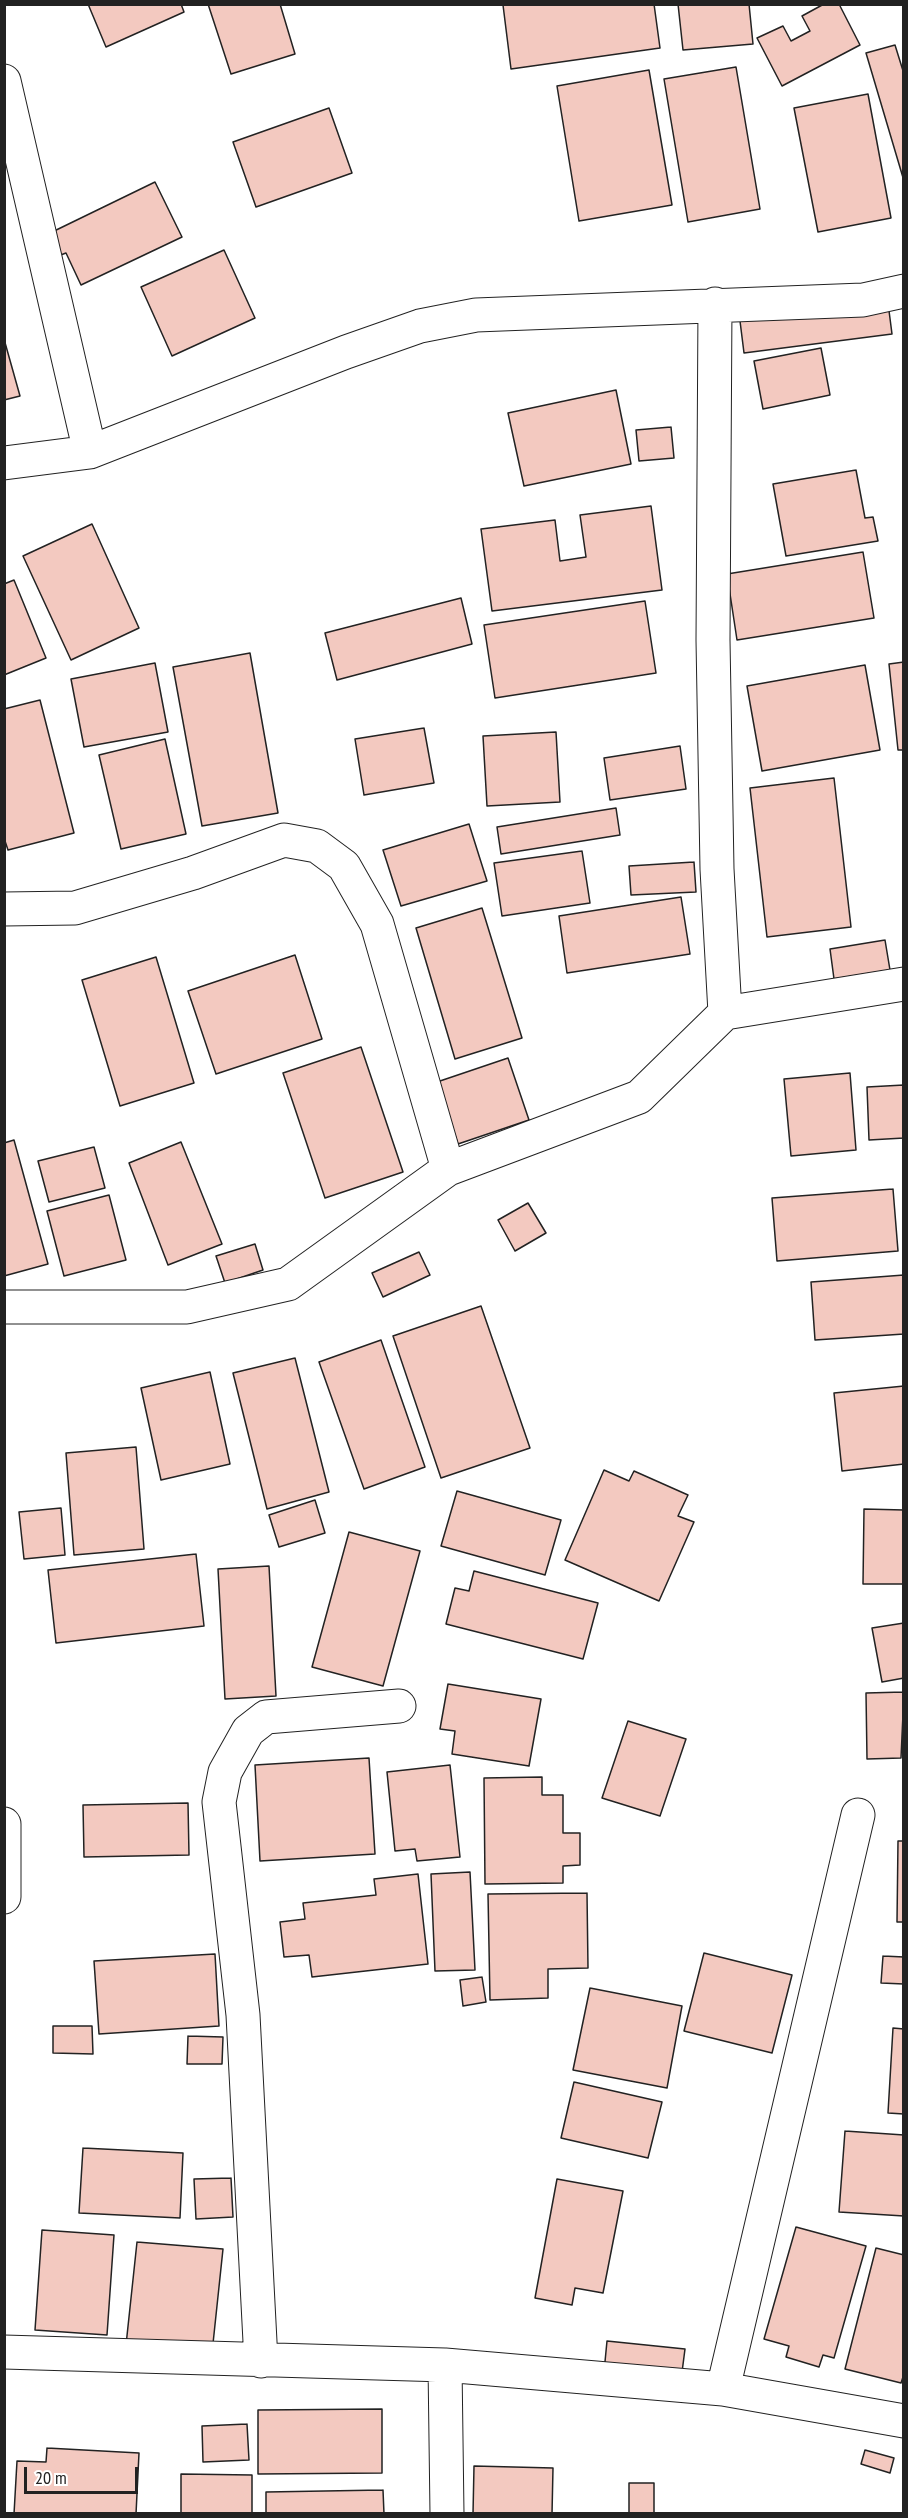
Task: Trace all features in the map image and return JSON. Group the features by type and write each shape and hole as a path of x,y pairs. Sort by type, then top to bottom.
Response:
{"street":[{"path":"4,81 90,452"},
{"path":"4,463 90,452 420,326 476,315 863,300 903,291"},
{"path":"715,304 714,698 717,869 725,1013"},
{"path":"4,909 75,908 193,873 284,840 317,846 344,866 377,924 448,1169"},
{"path":"4,1307 187,1307 288,1284 448,1169 639,1097 725,1013 903,984"},
{"path":"261,2361 243,2015 219,1802 225,1773 248,1731 266,1717 399,1706"},
{"path":"723,2389 858,1815"},
{"path":"4,1824 4,1897"},
{"path":"4,2352 445,2365 723,2389 903,2421"},
{"path":"445,2365 447,2514"}],"building":[{"path":"88,4 181,4 184,12 106,47"},
{"path":"208,4 280,4 295,54 231,74"},
{"path":"654,4 660,48 511,69 503,5"},
{"path":"678,4 749,4 753,44 683,50"},
{"path":"824,4 839,4 860,45 782,86 757,38 783,26 791,41 810,31 802,16"},
{"path":"895,45 904,74 904,181 866,53"},
{"path":"736,67 760,209 688,222 664,79"},
{"path":"649,70 672,205 579,221 557,86"},
{"path":"868,94 891,218 818,232 794,108"},
{"path":"329,108 352,173 256,207 233,142"},
{"path":"155,182 182,237 81,285 66,253 58,256 48,234"},
{"path":"224,250 255,318 172,356 141,287"},
{"path":"888,303 892,334 744,353 740,321"},
{"path":"4,339 20,396 4,400"},
{"path":"821,348 830,395 763,409 754,361"},
{"path":"616,390 631,464 524,486 508,413"},
{"path":"671,427 674,458 639,461 636,430"},
{"path":"856,470 865,518 873,517 878,541 786,556 773,484"},
{"path":"651,506 662,590 492,611 481,529 555,520 560,561 586,557 580,515"},
{"path":"92,524 139,628 71,660 23,556"},
{"path":"863,552 874,618 737,640 727,574"},
{"path":"14,580 46,658 4,675 4,584"},
{"path":"461,598 472,644 337,680 325,633"},
{"path":"645,601 656,673 495,698 484,625"},
{"path":"250,653 278,813 202,826 173,667"},
{"path":"904,662 904,750 898,750 889,664"},
{"path":"155,663 168,732 84,747 71,679"},
{"path":"865,665 880,750 762,771 747,686"},
{"path":"40,700 74,833 8,850 4,838 4,709"},
{"path":"424,728 434,783 364,795 355,739"},
{"path":"556,732 560,802 487,806 483,736"},
{"path":"165,739 186,834 121,849 99,755"},
{"path":"680,746 686,789 610,800 604,758"},
{"path":"834,778 851,927 767,937 750,788"},
{"path":"616,808 620,835 501,854 497,827"},
{"path":"469,824 487,881 401,906 383,850"},
{"path":"582,851 590,903 502,916 494,863"},
{"path":"694,862 696,892 631,895 629,866"},
{"path":"681,897 690,954 567,973 559,916"},
{"path":"482,908 522,1038 455,1059 416,928"},
{"path":"885,940 890,970 834,979 830,949"},
{"path":"295,955 322,1039 216,1074 188,991"},
{"path":"156,957 194,1083 120,1106 82,980"},
{"path":"361,1047 403,1172 325,1198 283,1073"},
{"path":"508,1058 529,1120 458,1144 437,1082"},
{"path":"850,1073 856,1150 791,1156 784,1079"},
{"path":"904,1085 904,1138 869,1140 867,1087"},
{"path":"14,1140 48,1264 4,1276 4,1143"},
{"path":"181,1142 222,1244 168,1265 129,1163"},
{"path":"94,1147 105,1188 49,1202 38,1161"},
{"path":"893,1189 898,1251 777,1261 772,1198"},
{"path":"109,1195 126,1260 64,1276 47,1211"},
{"path":"528,1203 546,1233 515,1251 498,1220"},
{"path":"255,1244 263,1270 225,1283 216,1256"},
{"path":"419,1252 430,1275 383,1297 372,1273"},
{"path":"904,1275 904,1334 815,1340 811,1282"},
{"path":"481,1306 530,1448 441,1478 393,1336"},
{"path":"381,1340 425,1467 364,1489 319,1362"},
{"path":"295,1358 329,1492 267,1509 233,1373"},
{"path":"210,1372 230,1464 161,1480 141,1388"},
{"path":"904,1386 904,1464 842,1471 834,1393"},
{"path":"136,1447 144,1549 74,1555 66,1453"},
{"path":"604,1470 629,1481 634,1471 688,1495 678,1516 694,1522 659,1601 565,1560"},
{"path":"457,1491 561,1520 545,1575 441,1546"},
{"path":"315,1500 325,1533 279,1547 269,1515"},
{"path":"61,1508 65,1555 24,1559 19,1512"},
{"path":"864,1509 904,1510 904,1584 863,1584"},
{"path":"349,1532 420,1551 383,1686 312,1667"},
{"path":"196,1554 204,1626 56,1643 48,1570"},
{"path":"269,1566 276,1696 225,1699 218,1569"},
{"path":"474,1571 598,1603 583,1659 446,1624 455,1588 469,1591"},
{"path":"904,1623 904,1678 882,1682 872,1628"},
{"path":"448,1684 541,1699 529,1766 452,1754 455,1731 440,1729"},
{"path":"904,1692 901,1758 867,1759 866,1693"},
{"path":"628,1721 686,1739 660,1816 602,1798"},
{"path":"369,1758 375,1854 260,1861 255,1765"},
{"path":"450,1765 460,1857 417,1861 415,1849 395,1851 387,1772"},
{"path":"542,1777 542,1795 563,1795 563,1833 580,1833 580,1865 563,1866 563,1883 485,1884 484,1778"},
{"path":"188,1803 189,1855 84,1857 83,1805"},
{"path":"898,1841 904,1841 904,1922 897,1922"},
{"path":"470,1872 475,1970 435,1971 431,1874"},
{"path":"418,1874 428,1964 312,1977 309,1955 284,1957 280,1922 305,1919 303,1903 376,1895 374,1879"},
{"path":"587,1893 588,1968 548,1969 548,1998 490,2000 488,1894"},
{"path":"704,1953 792,1975 772,2053 684,2031"},
{"path":"215,1954 219,2026 99,2034 94,1961"},
{"path":"883,1956 904,1957 904,1984 881,1983"},
{"path":"482,1977 486,2002 463,2006 460,1980"},
{"path":"590,1988 682,2006 667,2088 573,2070"},
{"path":"53,2026 92,2026 93,2054 53,2053"},
{"path":"893,2028 904,2029 904,2114 888,2113"},
{"path":"188,2036 223,2037 222,2064 187,2064"},
{"path":"574,2082 662,2102 648,2158 561,2138"},
{"path":"845,2131 904,2135 904,2216 839,2212"},
{"path":"83,2148 183,2153 180,2218 79,2213"},
{"path":"231,2178 233,2217 196,2219 194,2179"},
{"path":"557,2179 623,2191 603,2293 575,2288 572,2305 535,2298"},
{"path":"796,2227 866,2246 834,2358 823,2355 819,2367 786,2357 789,2346 764,2339"},
{"path":"42,2230 114,2235 107,2335 35,2330"},
{"path":"137,2242 223,2249 212,2353 126,2345"},
{"path":"876,2248 904,2255 904,2374 901,2383 845,2369"},
{"path":"607,2341 685,2349 681,2380 604,2372"},
{"path":"382,2409 382,2473 258,2474 258,2410"},
{"path":"247,2424 249,2460 203,2462 202,2426"},
{"path":"47,2448 139,2453 136,2514 14,2514 17,2461 46,2462"},
{"path":"865,2450 894,2458 890,2473 861,2464"},
{"path":"474,2466 553,2468 552,2514 473,2514"},
{"path":"181,2474 252,2475 252,2514 181,2514"},
{"path":"629,2483 654,2483 654,2514 629,2514"},
{"path":"383,2490 384,2514 266,2514 266,2492"}]}
